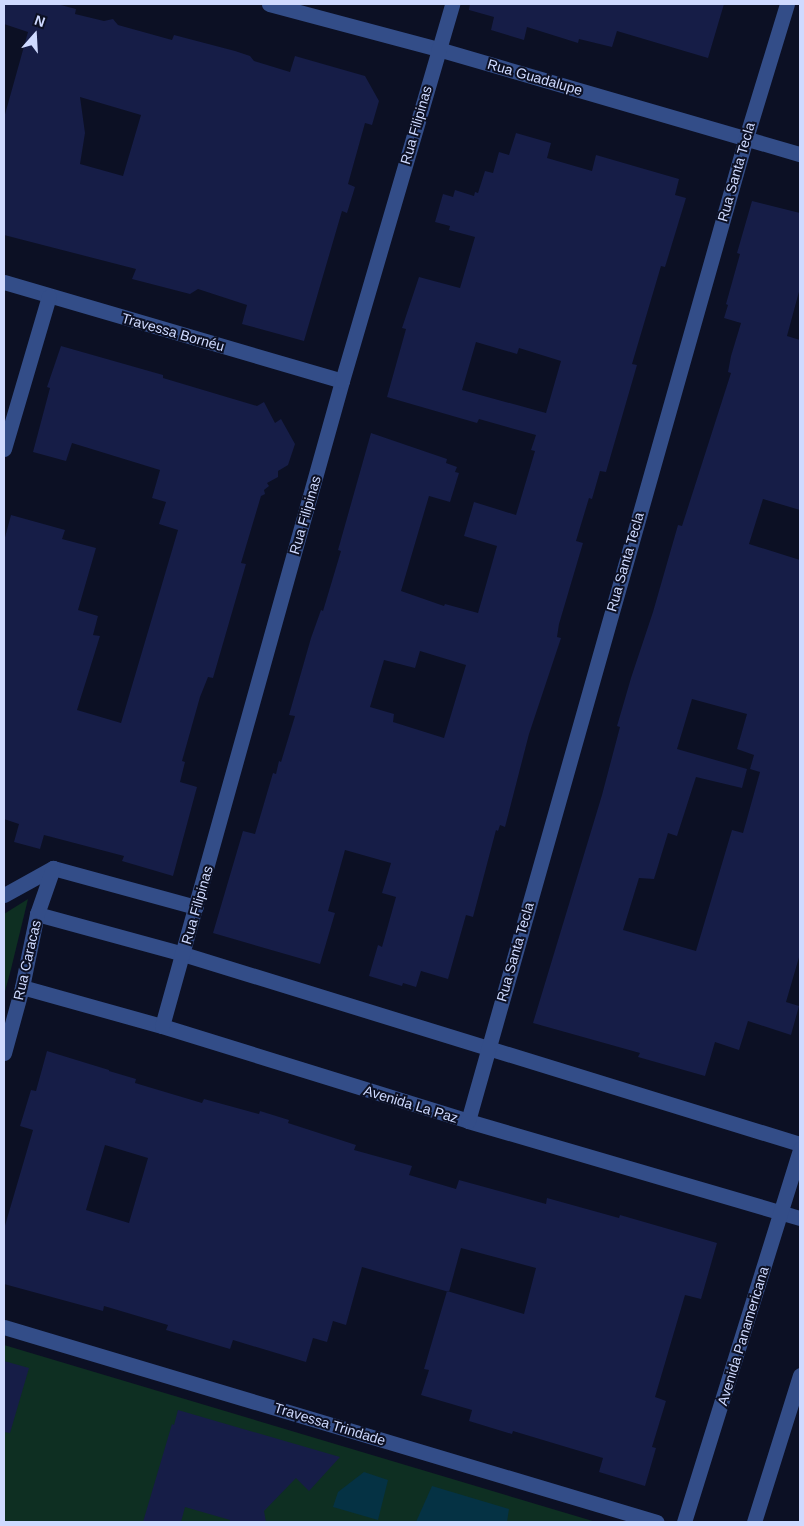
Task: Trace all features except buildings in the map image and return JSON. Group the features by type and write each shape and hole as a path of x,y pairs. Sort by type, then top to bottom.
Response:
{"street":[{"name":"Rua Guadalupe","path":"269,4 438,49 800,154"},
{"name":"Rua Filipinas","path":"162,1026 342,382 452,4"},
{"name":"Rua Santa Tecla","path":"468,1121 487,1048 746,138 787,4"},
{"name":"Travessa Bornéu","path":"4,282 342,382"},
{"path":"4,449 49,296"},
{"path":"4,895 53,868 196,907"},
{"name":"Rua Caracas","path":"4,1053 22,987 38,914 53,868"},
{"path":"38,914 183,954 800,1144"},
{"name":"Avenida La Paz","path":"22,987 162,1026 468,1121 800,1218"},
{"name":"Avenida Panamericana","path":"684,1522 800,1149"},
{"name":"Travessa Trindade","path":"4,1327 657,1522"},
{"path":"754,1522 800,1376"}],"green space":[{"path":"28,899 11,969 4,995 4,914"},
{"path":"4,1345 596,1522 4,1522"}],"water":[{"path":"364,1472 388,1480 378,1520 333,1507 338,1492"},
{"path":"432,1486 509,1509 507,1522 416,1522"}]}
